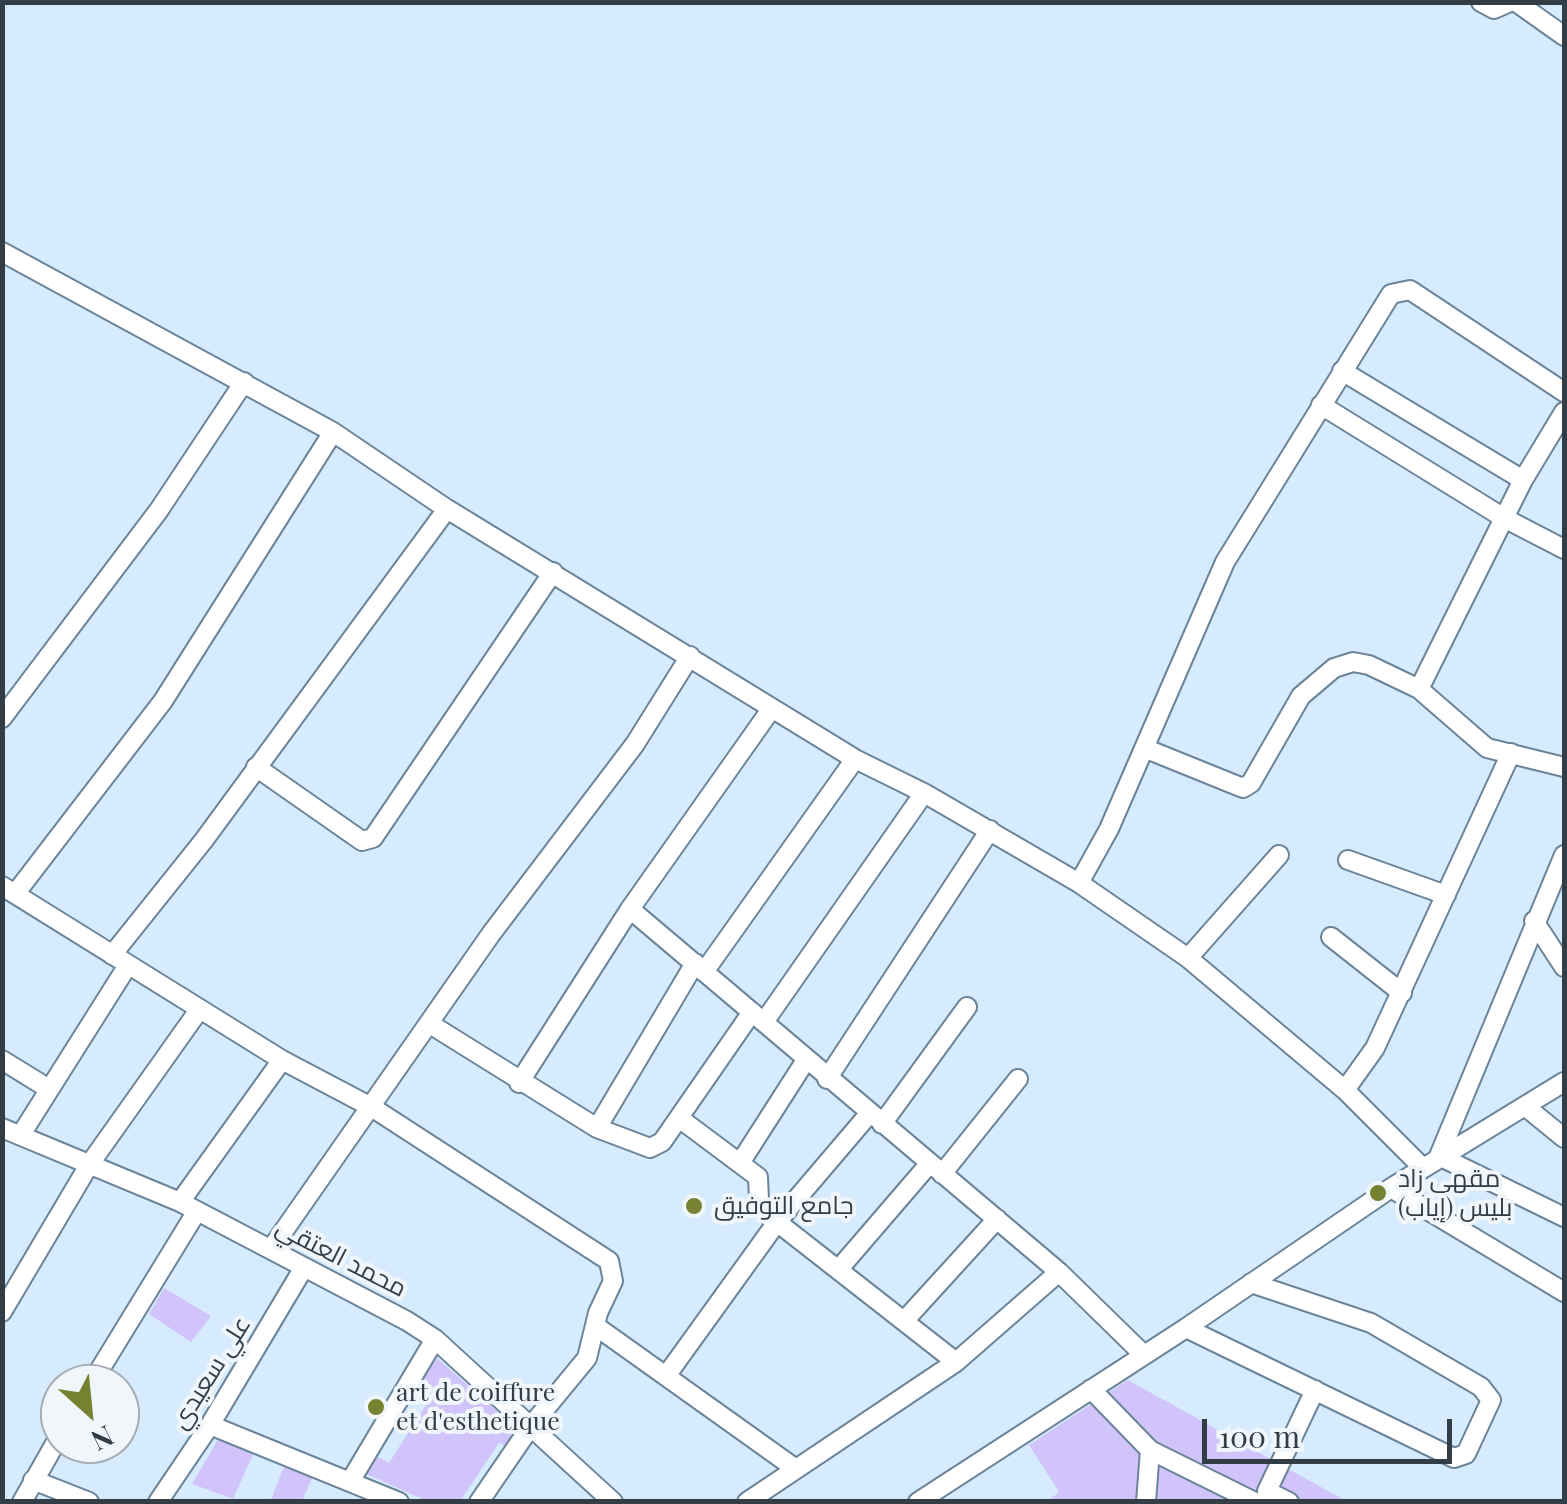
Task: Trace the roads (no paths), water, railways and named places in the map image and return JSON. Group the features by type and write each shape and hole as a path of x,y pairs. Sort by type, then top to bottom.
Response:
{"street":[{"path":"1481,2 1494,9 1513,2 1564,36"},
{"path":"2,252 333,432 447,509 856,759 924,793 1079,883 1188,958 1345,1090 1422,1168"},
{"path":"1079,883 1109,828 1224,562 1390,294 1410,290 1564,392"},
{"path":"1342,372 1523,480"},
{"path":"2,718 159,510 244,382"},
{"path":"1321,404 1504,518 1564,549"},
{"path":"1419,688 1523,480 1564,412"},
{"path":"333,432 163,701 9,890 282,1060 373,1108 609,1261 613,1281 598,1313 598,1327 588,1358 531,1426 479,1502"},
{"path":"22,1133 120,960 447,509"},
{"path":"256,768 362,841 373,838 554,572"},
{"path":"271,1250 536,871 635,744 690,656"},
{"path":"1144,748 1243,788 1251,782 1301,696 1334,668 1353,662 1369,665 1419,688 1487,748 1564,767"},
{"path":"519,1083 630,909 772,708"},
{"path":"1345,1090 1375,1048 1511,753"},
{"path":"597,1128 699,967 856,759"},
{"path":"430,1024 519,1083 597,1128 650,1148 662,1142 924,793"},
{"path":"827,1079 990,830"},
{"path":"1440,1156 1564,854"},
{"path":"1188,958 1279,855"},
{"path":"1348,860 1446,896"},
{"path":"630,909 1059,1272 1144,1355"},
{"path":"1534,921 1564,967"},
{"path":"1548,940 1564,930"},
{"path":"1331,936 1402,992"},
{"path":"666,1376 777,1222 876,1119 967,1007"},
{"path":"2,1312 89,1165 199,1010"},
{"path":"2,1060 49,1088"},
{"path":"103,1364 188,1207 282,1060"},
{"path":"740,1163 806,1060"},
{"path":"838,1270 1018,1079"},
{"path":"918,1502 1186,1328 1390,1188 1564,1082"},
{"path":"1526,1106 1564,1138"},
{"path":"679,1118 758,1177 761,1205 777,1222 956,1362"},
{"name":"محمد العتقي","path":"2,1128 22,1133 188,1207 370,1300 435,1339 613,1502"},
{"path":"1440,1156 1564,1218"},
{"path":"1390,1188 1564,1292"},
{"path":"904,1321 997,1219"},
{"name":"علي سعيدي","path":"158,1502 210,1425 304,1269"},
{"path":"746,1502 956,1362 1059,1272"},
{"path":"1186,1328 1454,1458 1466,1454 1491,1400 1481,1387 1371,1324 1251,1284"},
{"path":"598,1327 796,1468"},
{"path":"352,1480 435,1339"},
{"path":"1091,1389 1150,1450 1260,1498 1289,1502"},
{"path":"1260,1498 1315,1390"},
{"path":"210,1425 399,1502"},
{"path":"1146,1502 1150,1450"},
{"path":"22,1502 43,1464"},
{"path":"33,1480 89,1502"}],"place":[{"name":"مقهى زاد بليس (إياب)","path":"1378,1193"},
{"name":"جامع التوفيق","path":"694,1206"},
{"name":"art de coiffure et d'esthetique","path":"376,1407"}]}
